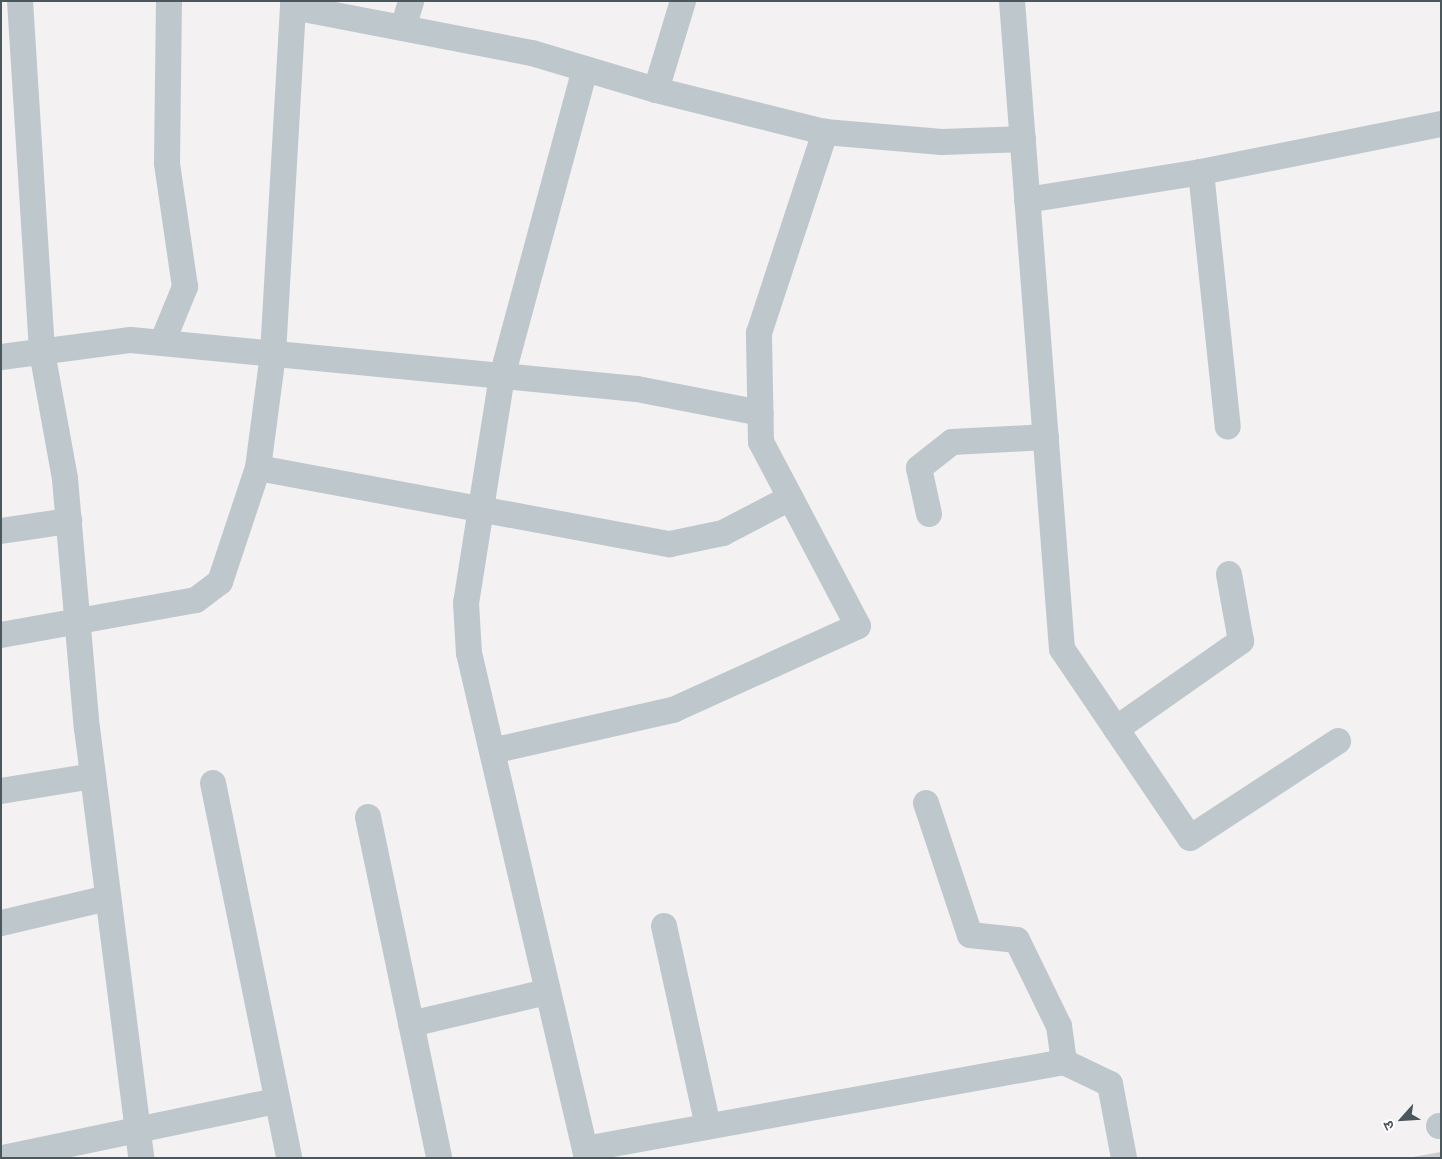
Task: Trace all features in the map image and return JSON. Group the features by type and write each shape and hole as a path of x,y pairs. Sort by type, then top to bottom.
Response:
{"street":[{"path":"20,1 42,352 65,479 93,776 141,1158"},
{"path":"162,343 185,287 167,163 169,1"},
{"path":"403,28 411,1"},
{"path":"656,90 683,1"},
{"path":"1012,1 1062,649 1190,838 1338,741"},
{"path":"1,636 78,624 196,600 220,582 258,468 273,354 293,4 532,53 656,90 825,132 942,142 1023,138"},
{"path":"585,69 502,376 466,603 469,653 546,992 586,1153 708,1126 1064,1062 1110,1084 1124,1158"},
{"path":"1027,200 1201,172 1441,124"},
{"path":"492,751 673,710 858,626 761,442 759,333 825,132"},
{"path":"1201,172 1228,427"},
{"path":"1,358 131,340 638,389 761,413"},
{"path":"929,514 919,468 952,442 1046,437"},
{"path":"258,468 670,544 723,533 790,498"},
{"path":"1,531 69,522"},
{"path":"1116,729 1241,641 1229,574"},
{"path":"1,791 93,776"},
{"path":"213,783 288,1158"},
{"path":"926,804 970,935 1017,940 1059,1026 1064,1062"},
{"path":"368,817 439,1158"},
{"path":"1,922 108,898"},
{"path":"664,926 708,1126"},
{"path":"411,1024 546,992"},
{"path":"3,1158 277,1101"}],"building":[{"path":"1441,1152 1441,1158 1413,1158 1413,1157"}]}
